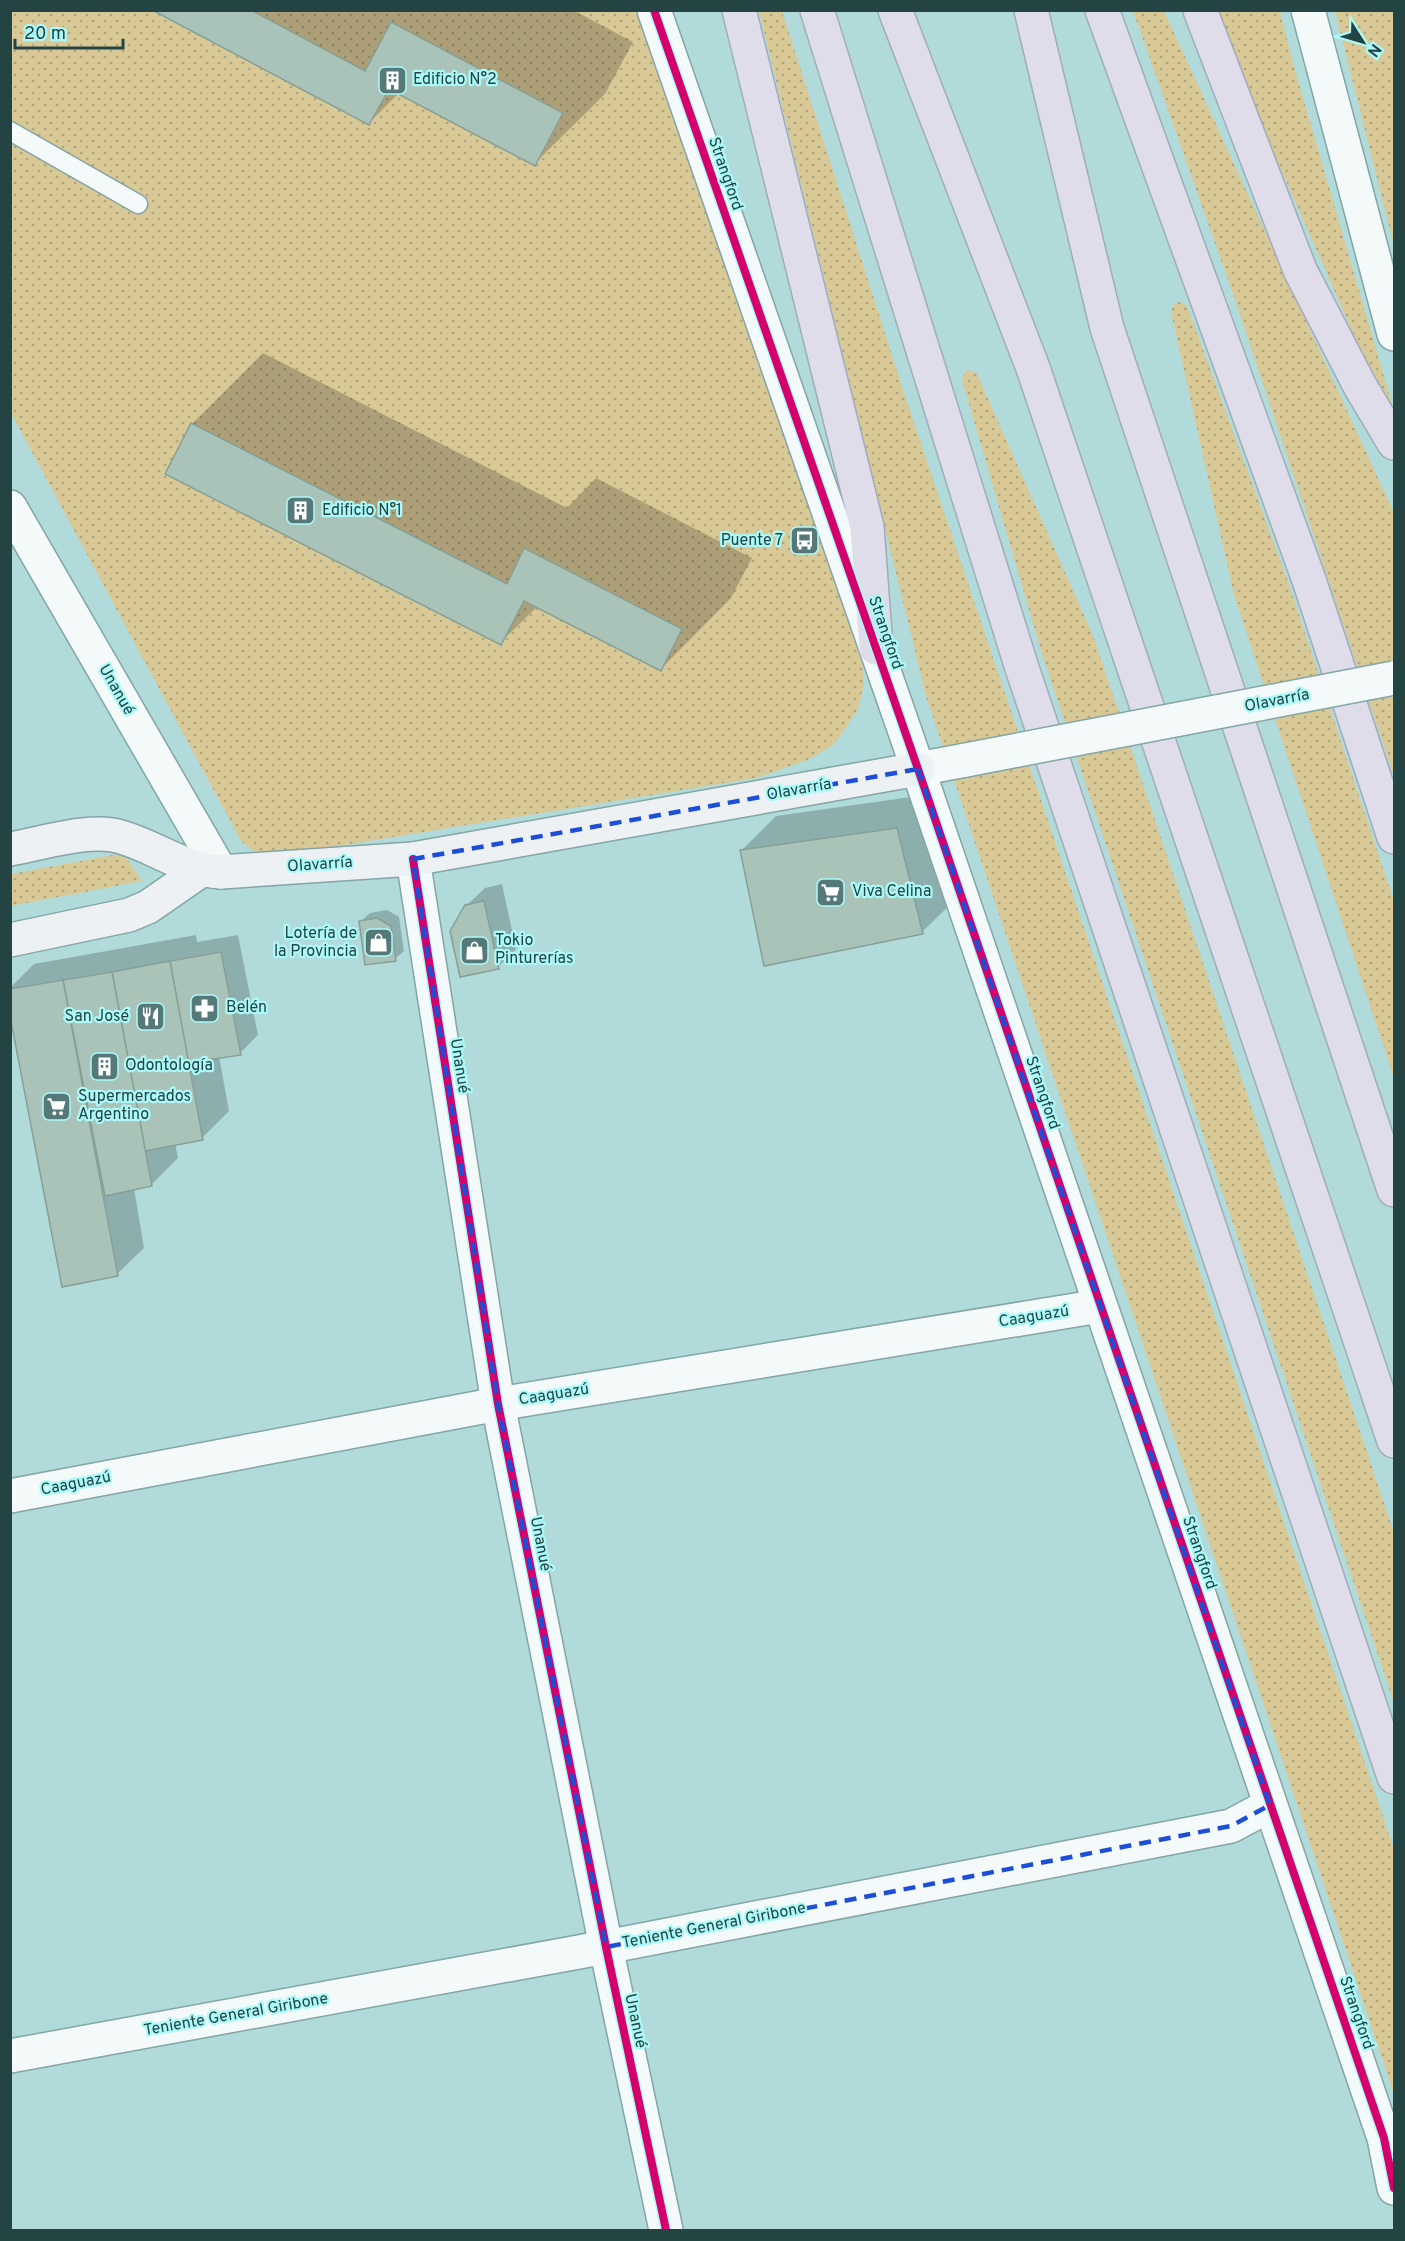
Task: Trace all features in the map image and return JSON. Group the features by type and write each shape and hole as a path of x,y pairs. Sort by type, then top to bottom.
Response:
{"highway":[{"path":"739,10 867,527 876,648"},
{"path":"817,10 1021,665 1395,1777"},
{"path":"895,10 1033,368 1395,1440"},
{"path":"1031,10 1107,328 1395,1190"},
{"path":"1102,10 1309,580 1395,837"},
{"path":"1200,10 1300,270 1360,386 1395,443"}],"main road":[{"name":"Olavarría","path":"10,849 85,835 119,836 211,872 413,859 918,769"},
{"path":"10,940 129,915 211,872"}],"street":[{"name":"Strangford","path":"654,10 918,769 1384,2138 1395,2188"},
{"path":"1308,10 1395,334"},
{"name":"Unanué","path":"10,507 211,872"},
{"name":"Olavarría","path":"918,769 1395,678"},
{"name":"Unanué","path":"413,859 498,1404 606,1947 666,2230"},
{"name":"Caaguazú","path":"10,1496 498,1404 1100,1306"},
{"name":"Teniente General Giribone","path":"10,2056 606,1947 1231,1826 1270,1804"}],"lane":[{"path":"10,131 138,204"}],"highlighted area":[{"path":"918,769 1270,1805 1231,1826 606,1947 498,1404 413,859"}],"shaded area":[{"path":"10,11 152,11 369,125 389,89 535,166 563,113 391,23 365,71 251,11 638,11 861,645 864,683 858,710 834,744 810,759 756,778 290,854 269,855 252,850 241,841 11,413","holes":["191,423 507,584 524,549 682,629 661,671 524,601 500,645 165,474"]},
{"path":"759,11 782,11 906,399 1394,1849 1394,2094 926,696"},
{"path":"1133,11 1164,11 1394,513 1394,776 1232,291"},
{"path":"1211,11 1280,11 1394,411 1358,344"},
{"path":"1335,11 1394,11 1394,246"},
{"path":"1180,302 1187,306 1287,579 1394,901 1394,1078 1234,595 1171,312 1174,304"},
{"path":"970,370 977,374 1094,638 1394,1533 1394,1703 1042,654 962,380 965,372"},
{"path":"123,853 142,881 11,906 11,874"}],"building":[{"name":"Edificio N°2","path":"152,10 251,10 365,71 391,22 563,113 535,166 389,89 369,125"},
{"name":"Edificio N°1","path":"191,423 507,584 524,548 682,629 661,671 524,601 501,645 165,474"},
{"name":"Viva Celina","path":"897,828 923,934 764,966 740,850"},
{"name":"Tokio Pinturerías","path":"484,901 499,969 460,977 450,931 465,905"},
{"name":"Lotería de la Provincia","path":"377,918 391,926 396,961 365,965 359,921"},
{"name":"Belén","path":"221,952 241,1055 188,1063 170,961"},
{"name":"San José","path":"170,961 203,1140 145,1151 112,972"},
{"name":"Odontología","path":"112,972 152,1186 105,1196 63,980"},
{"name":"Supermercados Argentino","path":"63,980 118,1276 62,1287 10,1016 10,989"}],"cycle path":[{"path":"654,10 918,769 1384,2138 1394,2188"},
{"path":"413,859 498,1404 606,1947 666,2230"}],"place":[{"name":"Edificio N°2","path":"392,80"},
{"name":"Edificio N°1","path":"301,511"},
{"name":"Puente 7","path":"804,541"},
{"name":"Viva Celina","path":"831,892"},
{"name":"Lotería de la Provincia","path":"378,943"},
{"name":"Tokio Pinturerías","path":"474,950"},
{"name":"Belén","path":"205,1008"},
{"name":"San José","path":"150,1017"},
{"name":"Odontología","path":"104,1066"},
{"name":"Supermercados Argentino","path":"57,1106"}]}
